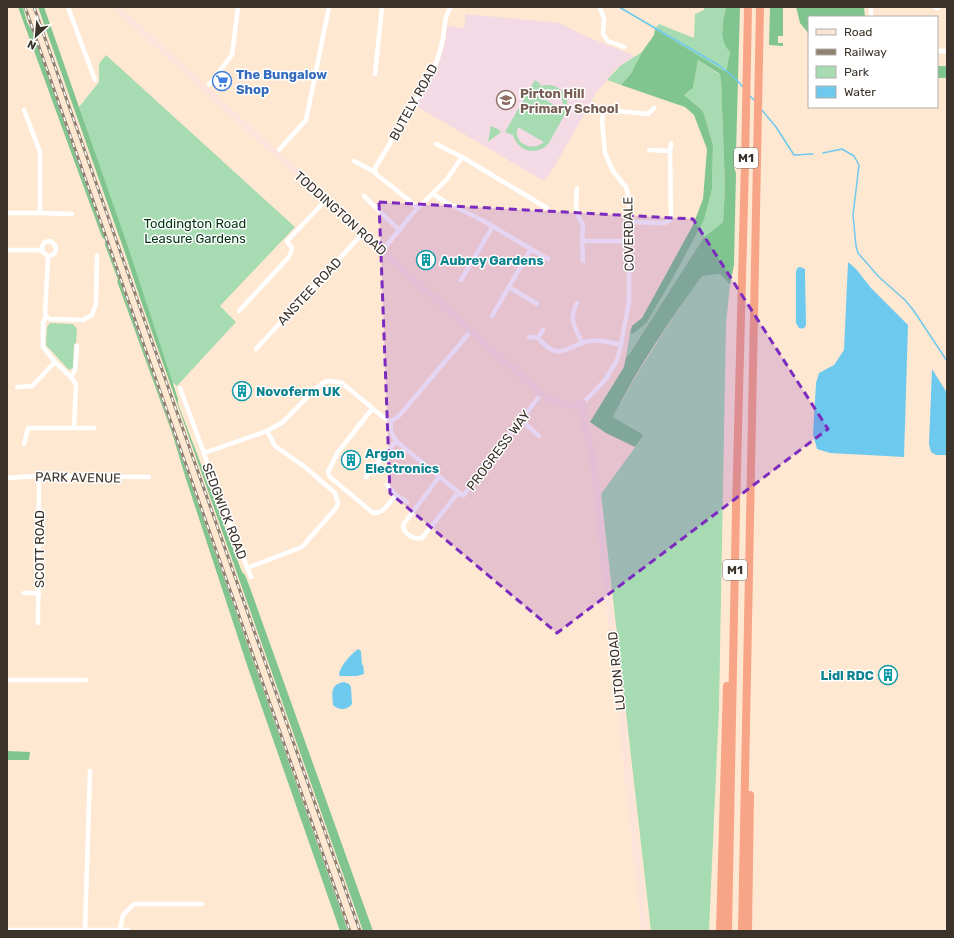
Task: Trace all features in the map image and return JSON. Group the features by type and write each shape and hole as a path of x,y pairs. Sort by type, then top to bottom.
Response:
{"highway":[{"name":"M1","path":"728,931 748,7"},
{"name":"M1","path":"742,931 760,7"},
{"path":"720,931 722,903 730,570 736,508"},
{"path":"746,715 750,808 748,931"}],"main road":[{"name":"TODDINGTON ROAD","path":"116,7 205,90 541,394 556,403 575,406"},
{"path":"579,402 583,403 584,409 581,412 576,411 575,406 579,402"},
{"name":"LUTON ROAD","path":"581,412 593,458 645,931"}],"street":[{"path":"68,7 95,80"},
{"path":"205,90 232,55 238,7"},
{"path":"276,154 306,120 329,7"},
{"path":"375,74 382,7"},
{"name":"BUTELY ROAD","path":"375,172 375,168 433,72 442,39 445,17 451,7"},
{"path":"600,7 604,19 604,34 608,41 624,47"},
{"name":"COVERDALE","path":"583,403 606,379 617,360 629,302 630,199 626,187 613,171 605,153 603,146 602,121 604,113 607,110 648,114 654,108"},
{"path":"24,110 40,152 40,214"},
{"path":"629,222 665,222 670,220 671,143"},
{"path":"436,144 462,157 547,208"},
{"path":"648,150 670,151"},
{"path":"382,251 418,208 447,179 462,157"},
{"path":"354,161 375,172 377,176 418,208"},
{"path":"577,188 577,212 583,224 583,261"},
{"path":"433,194 447,203 493,226 548,259"},
{"path":"364,196 399,230"},
{"path":"239,311 290,255 292,248 287,241 326,200"},
{"path":"7,213 72,214"},
{"path":"461,280 493,226"},
{"name":"ANSTEE ROAD","path":"256,348 363,233"},
{"path":"42,251 42,246 45,242 50,241 55,244 55,253 48,257"},
{"path":"582,241 629,241"},
{"path":"7,250 42,251 48,257 46,316 43,323 43,347 76,384 74,428"},
{"path":"492,316 531,250"},
{"path":"46,316 50,319 83,320 92,315 96,304 97,256"},
{"path":"509,287 538,304"},
{"path":"577,303 572,318 582,343"},
{"path":"538,338 543,330"},
{"path":"366,477 396,441 392,436 391,420 398,417 471,331"},
{"path":"529,336 538,338 554,352 596,340 621,345"},
{"path":"71,377 75,370 77,346"},
{"path":"17,386 32,386 55,362"},
{"name":"SEDGWICK ROAD","path":"204,453 268,431 283,422 318,387 324,382 329,381 342,383 372,409 387,420 391,420"},
{"name":"SEDGWICK ROAD","path":"180,388 214,484 251,577"},
{"name":"PROGRESS WAY","path":"396,441 463,496 541,394"},
{"path":"372,409 338,452 328,468 328,474 373,513 378,513 384,509 396,495"},
{"path":"521,420 539,436"},
{"path":"24,444 28,428 94,428"},
{"name":"SEDGWICK ROAD","path":"247,568 302,547 336,508 338,503 337,497 330,488 305,467 273,444 268,431"},
{"name":"PARK AVENUE","path":"7,478 39,476 149,477"},
{"name":"SCOTT ROAD","path":"38,623 39,476"},
{"path":"439,477 403,525 406,532 416,538 422,538 458,493"},
{"path":"386,484 396,495 407,502"},
{"path":"24,593 38,593"},
{"path":"7,680 86,680"},
{"path":"85,929 90,771"},
{"path":"120,929 123,915 134,904 202,904"},
{"path":"7,930 128,930"}],"highlighted area":[{"path":"379,202 693,219 828,429 557,633 390,493"}],"shaded area":[{"name":"Pirton Hill Primary School","path":"466,14 560,23 583,35 635,56 617,68 596,93 557,162 544,181 416,106 438,66 445,43 447,26 464,28"}],"green space":[{"path":"18,7 23,7 27,22 32,31 348,931 340,931 248,668 172,433 117,281 118,280 105,245 105,240 102,237"},
{"path":"38,7 44,7 127,244 178,399 178,404 242,572 245,575 249,585 373,931 363,931"},
{"path":"704,7 726,7 722,30 730,52 726,73 721,80 725,188 723,222 704,237 626,357 630,333 634,334 679,267 704,220 712,189 713,145 703,111 684,95 693,88 698,60 719,74 722,70 655,29 659,24 694,38 695,14 704,10"},
{"path":"726,7 740,7 736,153 734,158 734,168 736,173 734,265 730,285 720,274 702,276 666,327 633,380 613,417 644,435 635,447 606,433 590,422 624,367 626,357 704,237 723,222 725,188 721,80 720,74 698,60 693,88 684,95 703,111 713,145 712,189 704,220 679,267 647,322 633,334 630,333 632,326 642,318 693,225 703,199 707,149 694,115 685,107 621,85 632,72 642,52 654,35 655,29 726,72 730,52 724,42 722,30"},
{"path":"770,7 783,7 783,36 778,36 778,43 783,43 783,46 769,45"},
{"path":"796,7 864,7 865,16 808,16 808,33 800,23"},
{"path":"642,52 635,68 621,85 607,80 620,66"},
{"name":"Toddington Road Leasure Gardens","path":"106,55 295,227 220,306 236,322 177,386 172,382 79,107 99,82 99,64"},
{"path":"938,66 947,66 947,78 938,78"},
{"path":"535,80 541,84 540,86 549,85 556,87 565,95 567,100 566,111 551,140 545,147 535,151 526,150 518,144 513,135 505,132","holes":["546,89 554,91 559,95 563,105 562,109 536,95 541,90","518,127 544,142 534,146 524,144 518,137"]},
{"path":"491,126 501,132 488,142"},
{"path":"720,274 730,285 726,324 719,707 709,931 651,931 601,494 644,435 613,417 655,345 702,275"},
{"path":"50,323 73,324 77,329 76,343 74,344 73,368 69,370 46,345 47,327"},
{"path":"7,751 30,752 29,760 7,760"}],"water":[{"path":"848,262 856,269 871,288 908,325 904,457 830,453 817,449 813,434 816,383 819,373 834,365 844,350"},
{"path":"800,267 805,269 806,325 802,329 799,328 796,323 796,272 797,268"},
{"path":"932,369 947,393 947,455 936,455 931,452 929,444"},
{"path":"358,649 361,651 364,674 357,676 340,676 340,671 344,664"},
{"path":"344,682 349,684 351,687 352,704 348,708 342,709 333,705 332,693 336,685"}],"waterway":[{"path":"619,7 720,66 735,78 743,87"},
{"path":"749,95 755,101"},
{"path":"761,109 776,127 794,155 813,154"},
{"path":"823,153 842,149 854,156 859,165 853,215 858,253 879,277 905,300 947,361"}],"railway":[{"path":"25,7 350,931"},
{"path":"34,7 360,931"}],"place":[{"name":"The Bungalow Shop","path":"222,81"},
{"name":"Pirton Hill Primary School","path":"506,100"},
{"name":"Aubrey Gardens","path":"426,260"},
{"name":"Novoferm UK","path":"242,391"},
{"name":"Argon Electronics","path":"351,460"},
{"name":"Lidl RDC","path":"888,675"}]}
